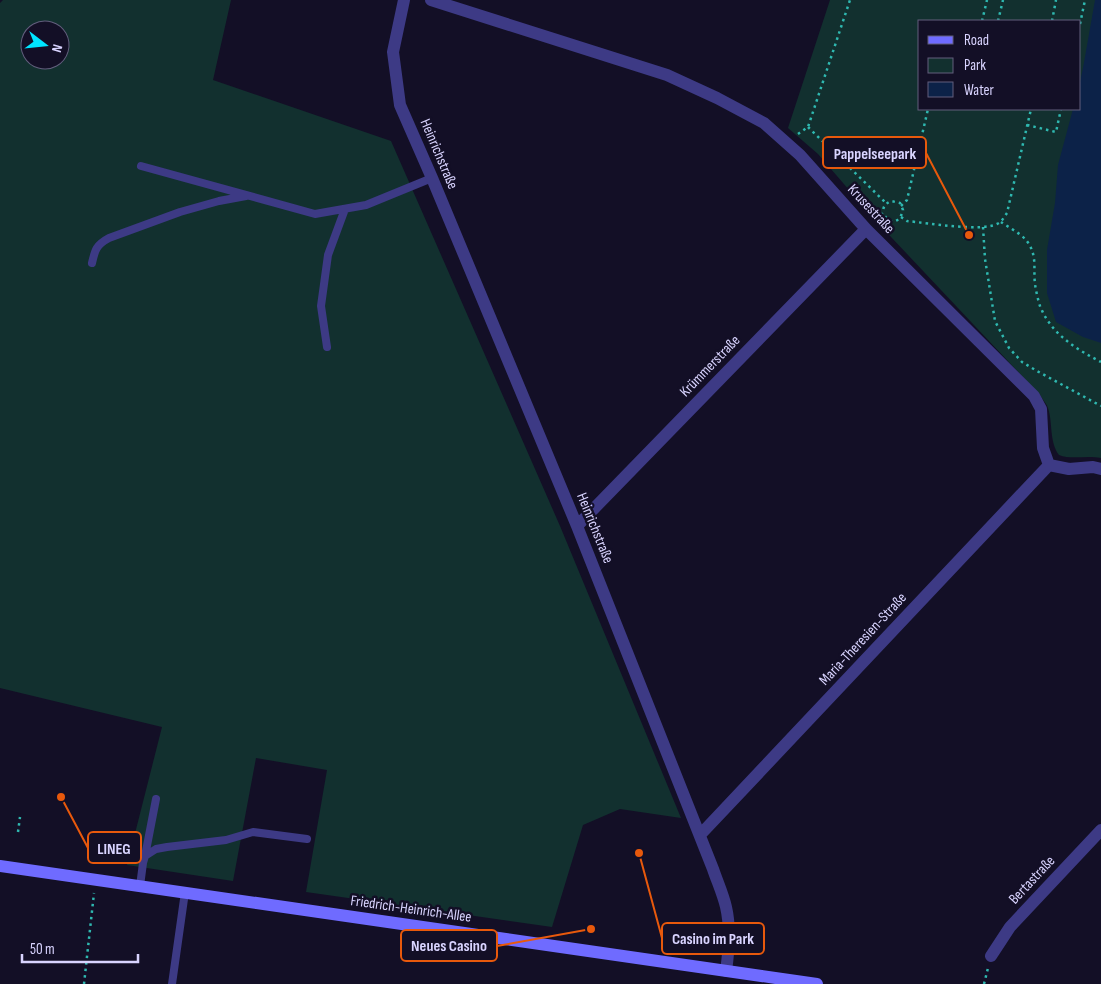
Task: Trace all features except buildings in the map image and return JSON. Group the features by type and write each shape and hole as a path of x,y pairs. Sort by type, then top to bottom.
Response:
{"main road":[{"name":"Friedrich-Heinrich-Allee","path":"0,866 816,984"}],"street":[{"name":"Heinrichstraße","path":"404,0 393,52 400,105 577,526 700,834 726,907 729,932 726,971"},
{"name":"Krusestraße","path":"431,0 667,75 717,98 764,123 800,155 866,229 1034,396 1041,410 1043,448 1049,465"},
{"name":"Krümmerstraße","path":"577,526 866,229"},
{"path":"1049,465 1069,469 1093,467 1101,469"},
{"name":"Maria-Theresien-Straße","path":"700,834 1049,465"},
{"name":"Bertastraße","path":"991,956 1010,927 1101,830"}],"lane":[{"path":"141,166 315,214 366,205 432,178"},
{"path":"92,263 95,251 100,243 109,238 180,212 219,201 248,196"},
{"path":"327,347 321,306 328,255 344,209"},
{"path":"140,886 156,799"},
{"path":"146,856 150,852 162,848 226,840 253,832 307,839"},
{"path":"172,984 185,892"}],"path":[{"path":"786,143 808,127 850,0"},
{"path":"982,20 987,0"},
{"path":"998,20 1003,0"},
{"path":"1052,20 1056,0"},
{"path":"1081,20 1085,0"},
{"path":"901,206 906,200 928,110"},
{"path":"901,217 907,221 969,227 983,227 1001,222 1008,213 1031,110"},
{"path":"1028,125 1056,132 1061,110"},
{"path":"808,127 886,203"},
{"path":"891,201 900,203 901,206 903,210 901,217 891,221 886,219 883,208 886,203 891,201"},
{"path":"866,229 883,213"},
{"path":"1001,222 1025,239 1032,253 1035,264 1035,284 1038,299 1040,307 1049,322 1060,336 1075,348 1101,362"},
{"path":"983,227 985,259 995,320 1009,348 1022,362 1101,406"},
{"path":"18,832 20,817"},
{"path":"84,984 96,879"}],"green space":[{"path":"3,0 231,0 213,80 391,141 560,526 681,818 620,809 583,825 552,927 306,892 327,770 256,758 233,881 127,865 162,727 0,688 0,3"},
{"path":"830,0 1101,0 1101,458 1059,455 1052,438 1048,408 1040,395 875,220 818,154 788,128"}],"water":[{"path":"1095,0 1101,0 1101,343 1083,337 1056,322 1047,293 1047,250 1055,203 1058,165 1073,110 1081,110 1081,77"}],"place":[{"name":"Pappelseepark","path":"969,235"},
{"name":"LINEG","path":"61,797"},
{"name":"Casino im Park","path":"639,853"},
{"name":"Neues Casino","path":"591,929"}]}
